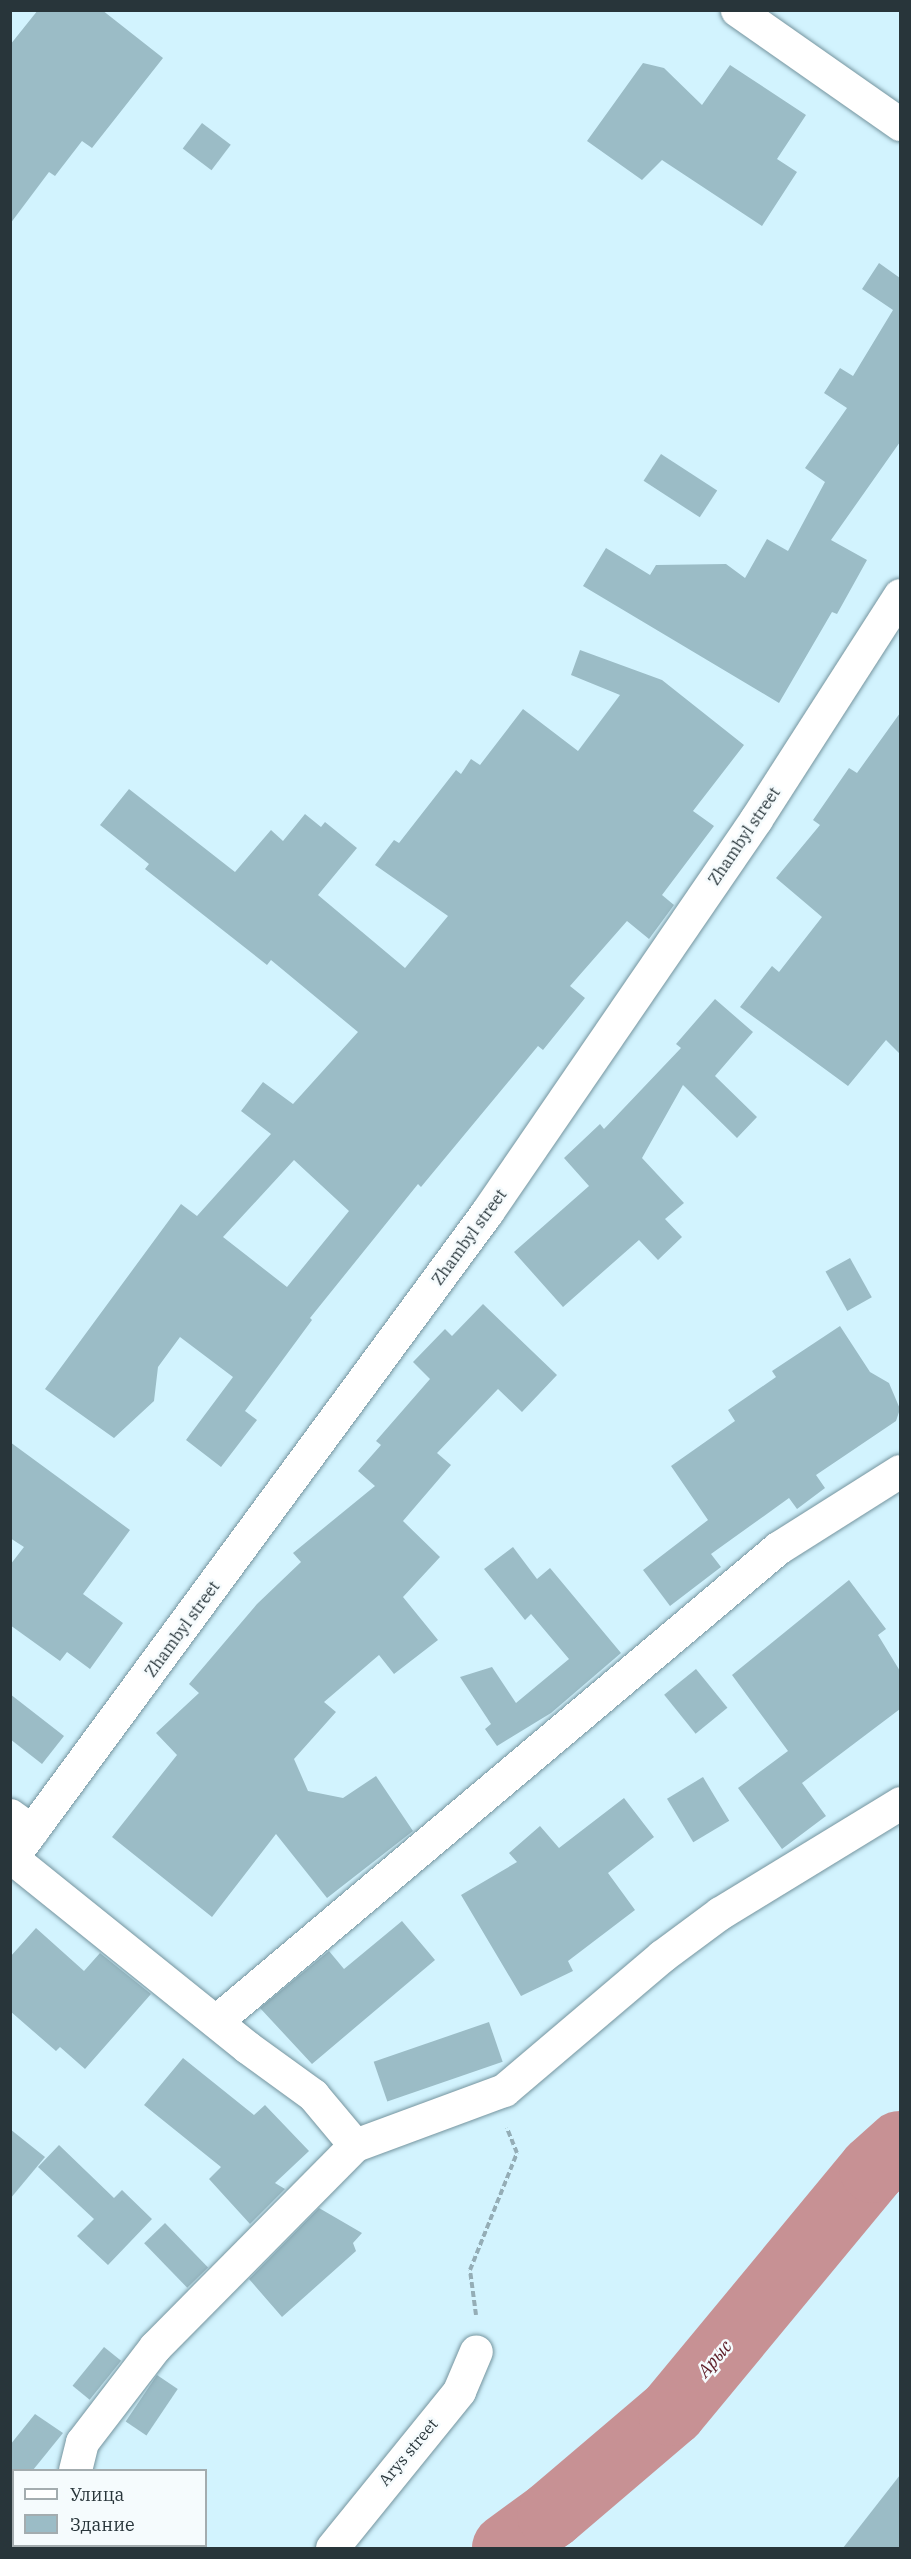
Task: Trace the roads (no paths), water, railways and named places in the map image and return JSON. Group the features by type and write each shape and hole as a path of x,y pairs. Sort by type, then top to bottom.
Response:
{"street":[{"path":"737,10 900,124"},
{"name":"Zhambyl street","path":"11,1859 21,1823 487,1212 750,828 900,595"},
{"path":"216,2021 769,1555 900,1471"},
{"path":"75,2469 82,2442 155,2347 355,2145 463,2108 504,2090 662,1956 720,1913 900,1803"},
{"path":"11,1859 313,2095 355,2145"},
{"name":"Arys street","path":"332,2548 459,2391 476,2351"}],"waterway":[{"name":"Арыс","path":"506,2548 551,2515 672,2412 873,2169 900,2145"}]}
